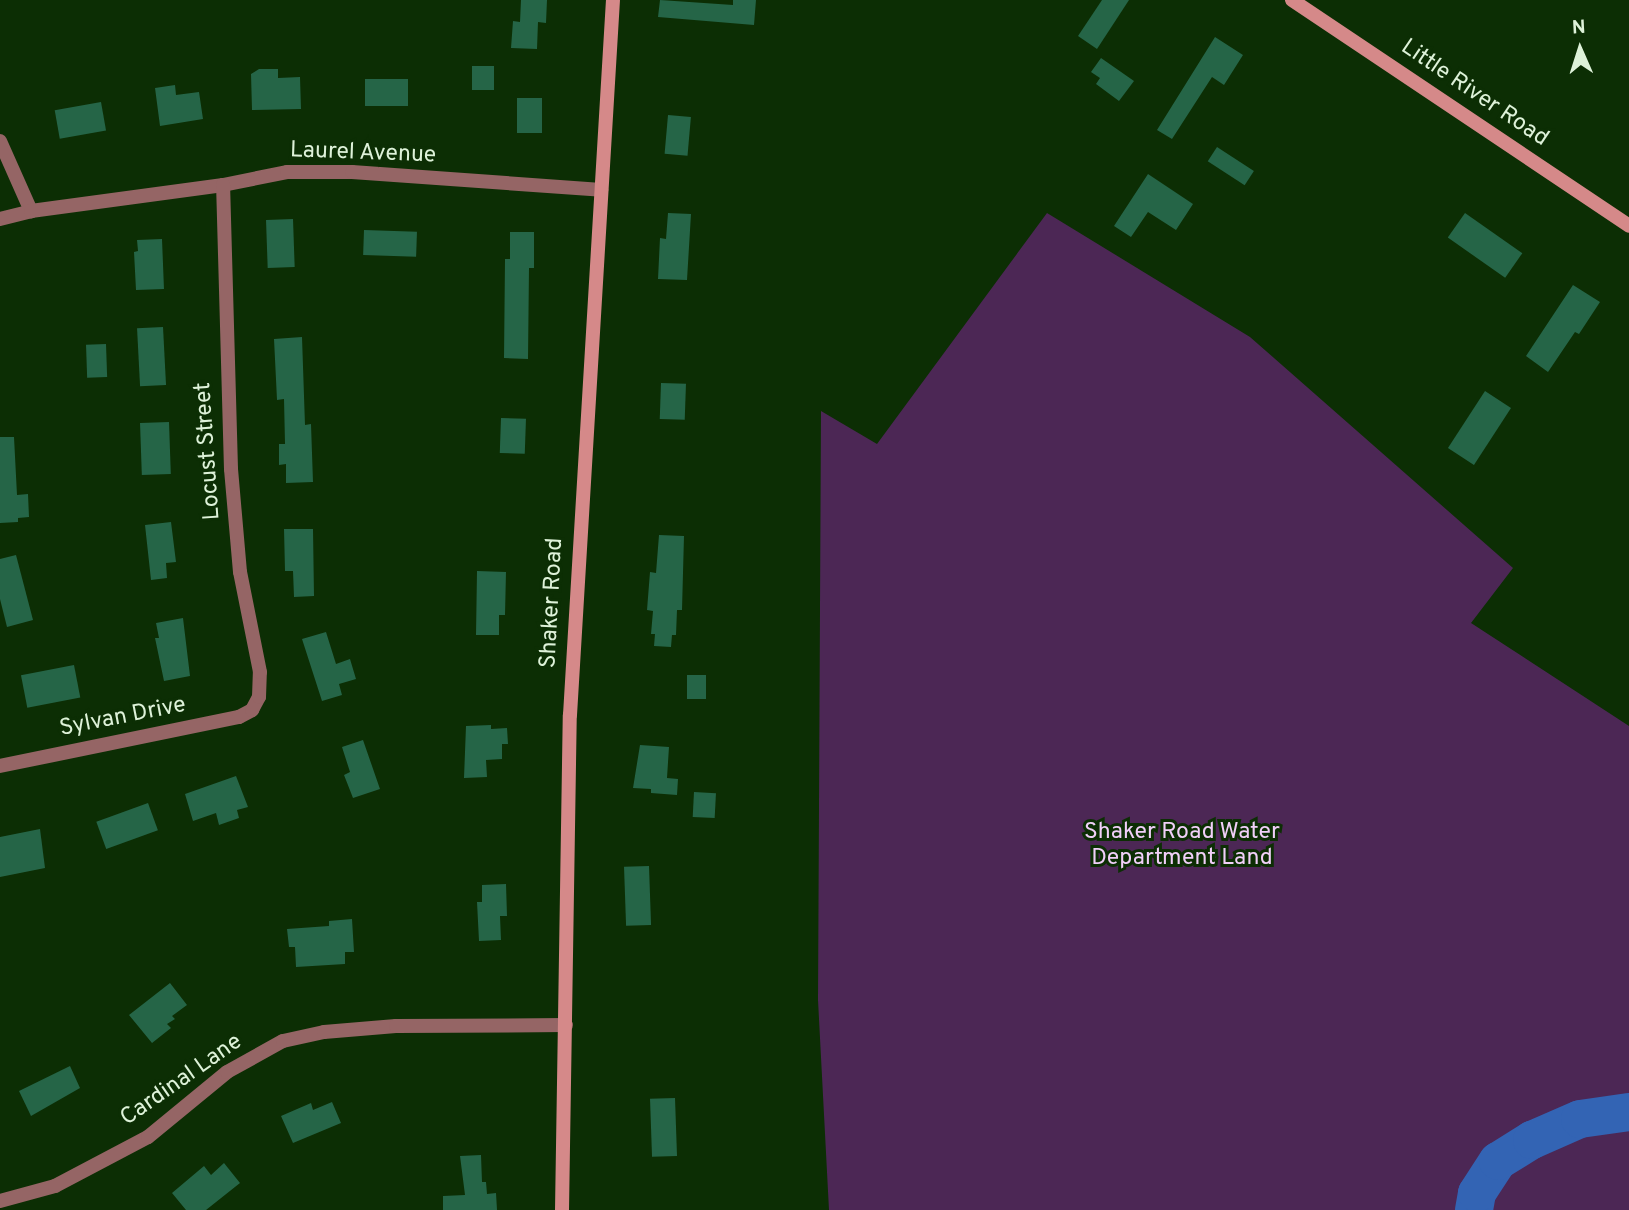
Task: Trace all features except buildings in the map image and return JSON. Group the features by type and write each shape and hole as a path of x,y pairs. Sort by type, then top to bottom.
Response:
{"street":[{"name":"Shaker Road","path":"562,1210 570,715 613,0"},
{"name":"Little River Road","path":"1292,0 1628,222"},
{"path":"0,141 31,211"},
{"name":"Laurel Avenue","path":"0,219 31,211 223,185 287,172 352,172 601,190"},
{"name":"Locust Street","path":"223,185 231,469 240,572 260,672 259,697 253,709"},
{"name":"Sylvan Drive","path":"0,766 221,722 253,709"},
{"name":"Cardinal Lane","path":"0,1200 55,1186 148,1137 227,1072 284,1041 324,1032 396,1026 566,1025"}],"green space":[{"name":"Shaker Road Water Department Land","path":"1047,213 1250,337 1513,568 1471,623 1629,726 1629,1210 829,1210 818,1000 821,411 877,444"}],"waterway":[{"path":"1474,1210 1477,1193 1498,1161 1532,1140 1580,1119 1629,1112"}]}
